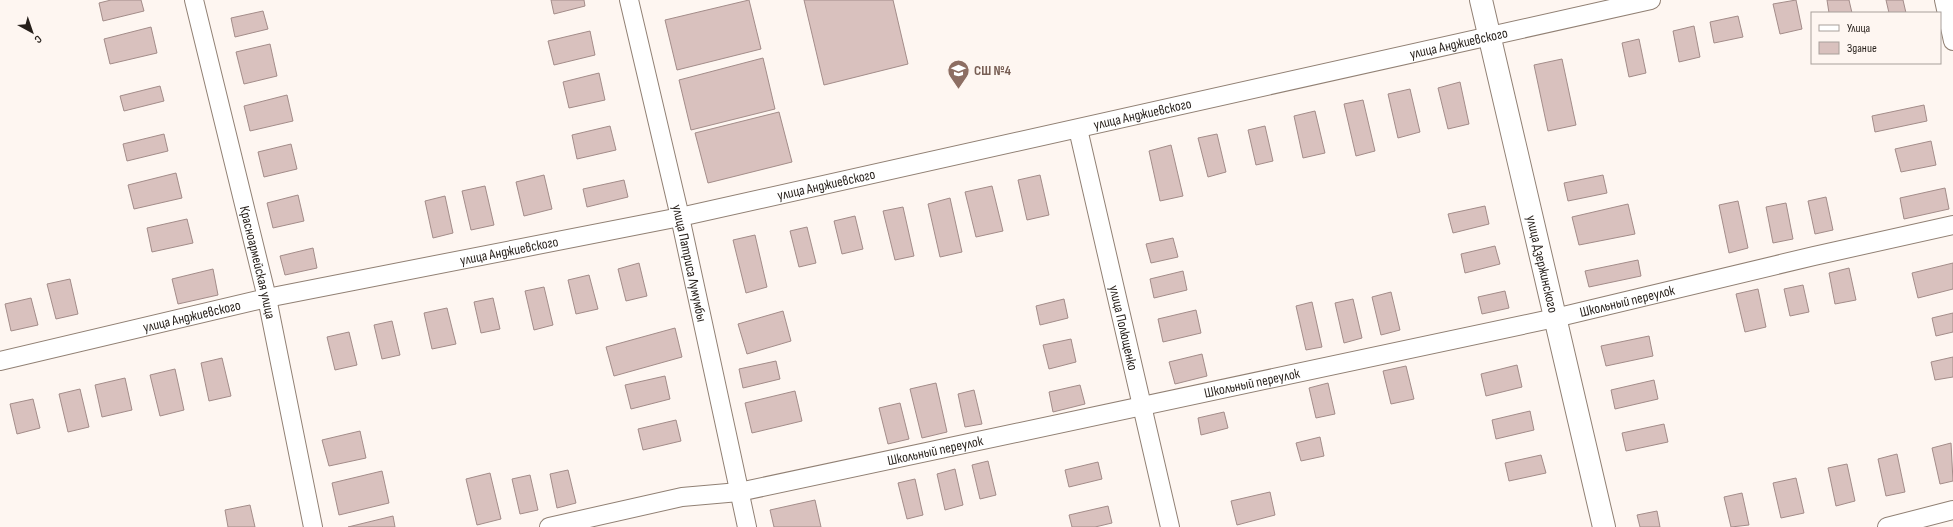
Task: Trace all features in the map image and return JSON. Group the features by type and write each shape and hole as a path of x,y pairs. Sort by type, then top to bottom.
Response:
{"street":[{"name":"Красноармейская улица","path":"194,0 267,298 312,527"},
{"name":"улица Патриса Лумумбы","path":"629,0 680,217 746,527"},
{"name":"улица Дзержинского","path":"1481,0 1488,37 1604,527"},
{"name":"улица Анджиевского","path":"0,361 267,298 680,217 1651,0"},
{"path":"1944,0 1953,41"},
{"name":"улица Полющенко","path":"1078,129 1170,527"},
{"name":"Школьный переулок","path":"549,527 682,498 739,492 1555,318 1814,256 1953,225"},
{"path":"1887,527 1953,510"}],"building":[{"path":"111,0 141,0 144,11 103,21 99,3"},
{"path":"551,0 584,0 585,6 554,14"},
{"path":"749,0 761,49 677,70 665,20"},
{"path":"804,0 893,0 908,64 824,85"},
{"path":"1796,0 1802,29 1780,34 1773,4"},
{"path":"1827,0 1849,0 1852,12 1829,12"},
{"path":"1886,0 1903,0 1906,12 1889,12"},
{"path":"263,11 268,29 235,37 231,18"},
{"path":"1738,16 1743,37 1714,43 1710,22"},
{"path":"1694,26 1700,57 1679,62 1673,31"},
{"path":"151,27 157,53 110,64 104,39"},
{"path":"590,31 595,55 554,65 548,41"},
{"path":"1639,39 1646,73 1629,77 1622,43"},
{"path":"270,44 277,76 244,84 236,52"},
{"path":"763,58 775,109 691,130 679,80"},
{"path":"1562,59 1576,125 1548,131 1534,65"},
{"path":"599,73 605,100 569,108 563,82"},
{"path":"1460,82 1469,124 1448,129 1438,88"},
{"path":"160,86 164,101 124,111 120,96"},
{"path":"1410,89 1420,132 1398,138 1388,94"},
{"path":"287,95 293,121 250,131 244,106"},
{"path":"1363,100 1375,151 1356,156 1344,104"},
{"path":"1924,105 1927,121 1875,132 1872,116"},
{"path":"1315,111 1325,153 1303,158 1294,116"},
{"path":"779,112 792,162 708,183 695,133"},
{"path":"610,126 616,150 577,159 572,135"},
{"path":"1265,126 1273,161 1256,165 1248,130"},
{"path":"164,134 168,151 127,161 123,144"},
{"path":"1217,134 1226,172 1208,177 1198,138"},
{"path":"1931,141 1936,165 1901,172 1895,149"},
{"path":"291,144 297,169 264,177 258,152"},
{"path":"1171,145 1183,196 1160,201 1149,151"},
{"path":"176,173 182,198 134,209 128,185"},
{"path":"544,175 552,209 524,216 516,182"},
{"path":"1040,175 1049,215 1027,220 1018,180"},
{"path":"1603,175 1607,193 1568,201 1564,183"},
{"path":"624,180 628,197 587,207 583,189"},
{"path":"485,186 494,225 471,230 462,191"},
{"path":"992,186 1003,231 976,237 965,192"},
{"path":"1945,188 1949,209 1904,219 1900,198"},
{"path":"298,195 304,221 273,228 267,203"},
{"path":"445,196 453,233 433,238 425,201"},
{"path":"1826,197 1833,230 1815,234 1808,201"},
{"path":"950,198 962,252 940,257 928,204"},
{"path":"1738,201 1748,248 1729,253 1719,205"},
{"path":"1786,203 1793,239 1773,243 1766,207"},
{"path":"1628,204 1635,234 1579,245 1572,217"},
{"path":"1485,206 1489,224 1453,233 1448,214"},
{"path":"903,207 914,256 895,260 883,211"},
{"path":"855,216 863,249 842,254 834,221"},
{"path":"187,219 193,243 152,252 147,228"},
{"path":"807,227 816,263 799,267 790,231"},
{"path":"755,235 767,287 746,293 733,240"},
{"path":"1173,238 1178,257 1151,263 1146,244"},
{"path":"1495,246 1500,264 1465,273 1461,254"},
{"path":"313,248 317,268 285,275 280,256"},
{"path":"1638,260 1641,276 1589,287 1585,271"},
{"path":"639,263 647,296 626,301 618,269"},
{"path":"1953,263 1953,289 1918,298 1912,273"},
{"path":"1849,268 1856,300 1835,304 1829,273"},
{"path":"213,269 218,295 178,304 172,279"},
{"path":"1183,271 1187,290 1154,298 1150,279"},
{"path":"589,275 598,309 576,314 568,280"},
{"path":"70,279 78,314 56,319 47,284"},
{"path":"1803,285 1809,312 1790,316 1784,289"},
{"path":"544,287 553,325 534,330 525,291"},
{"path":"1758,289 1766,327 1745,332 1736,294"},
{"path":"1505,291 1509,308 1482,314 1478,297"},
{"path":"1391,292 1400,330 1381,335 1372,297"},
{"path":"31,298 38,325 11,331 5,304"},
{"path":"493,298 500,329 481,333 474,302"},
{"path":"1064,299 1068,318 1040,325 1036,306"},
{"path":"1353,299 1362,338 1344,343 1335,303"},
{"path":"1312,302 1322,347 1306,350 1296,306"},
{"path":"447,308 456,344 432,349 424,313"},
{"path":"1196,310 1201,333 1163,342 1158,319"},
{"path":"783,311 791,341 747,354 738,324"},
{"path":"1953,313 1953,332 1936,336 1932,318"},
{"path":"392,321 400,355 382,359 374,325"},
{"path":"675,328 682,357 614,376 606,347"},
{"path":"349,332 357,365 335,370 327,337"},
{"path":"1649,336 1653,356 1606,366 1601,346"},
{"path":"1071,339 1076,362 1049,369 1043,345"},
{"path":"1202,354 1207,376 1175,384 1169,362"},
{"path":"1953,357 1953,377 1935,380 1931,362"},
{"path":"222,358 231,396 209,401 201,363"},
{"path":"776,361 780,379 743,388 739,369"},
{"path":"1517,365 1522,387 1486,396 1481,374"},
{"path":"1406,366 1414,399 1391,404 1383,371"},
{"path":"175,369 184,410 160,416 150,375"},
{"path":"665,376 670,399 631,409 625,385"},
{"path":"125,378 132,410 102,417 95,385"},
{"path":"1654,380 1658,399 1615,409 1611,390"},
{"path":"936,383 947,432 922,438 910,389"},
{"path":"1328,383 1335,414 1316,418 1309,388"},
{"path":"1080,385 1085,404 1053,412 1049,392"},
{"path":"80,389 89,427 68,432 59,394"},
{"path":"974,390 982,424 965,427 958,394"},
{"path":"795,391 802,421 752,433 745,403"},
{"path":"33,399 40,428 17,434 10,404"},
{"path":"900,403 909,439 888,444 879,408"},
{"path":"1530,411 1534,430 1496,439 1492,420"},
{"path":"1224,412 1228,428 1201,435 1198,418"},
{"path":"676,420 681,441 643,450 638,429"},
{"path":"1664,424 1668,442 1626,451 1622,433"},
{"path":"360,431 366,458 329,466 322,440"},
{"path":"1320,437 1324,456 1301,461 1296,443"},
{"path":"1951,443 1953,481 1940,484 1932,448"},
{"path":"1897,454 1905,492 1886,496 1878,459"},
{"path":"1541,455 1546,473 1509,481 1505,463"},
{"path":"988,461 996,495 980,499 972,465"},
{"path":"1098,462 1102,479 1069,487 1065,470"},
{"path":"1847,464 1855,501 1836,506 1828,468"},
{"path":"955,469 963,505 945,510 937,474"},
{"path":"568,470 576,503 557,508 550,474"},
{"path":"382,471 389,503 339,515 332,483"},
{"path":"490,473 501,519 477,525 466,479"},
{"path":"530,475 538,510 520,514 512,479"},
{"path":"1796,478 1804,513 1781,518 1773,483"},
{"path":"915,479 923,515 907,519 898,483"},
{"path":"1270,492 1275,515 1237,525 1231,501"},
{"path":"1742,493 1749,525 1731,527 1724,497"},
{"path":"815,500 821,527 774,527 770,510"},
{"path":"250,505 255,527 228,527 225,510"},
{"path":"1108,506 1112,523 1095,527 1072,527 1069,515"},
{"path":"1657,511 1660,527 1640,527 1637,515"},
{"path":"393,516 395,527 348,527"}],"place":[{"name":"СШ №4","path":"959,90"}]}
